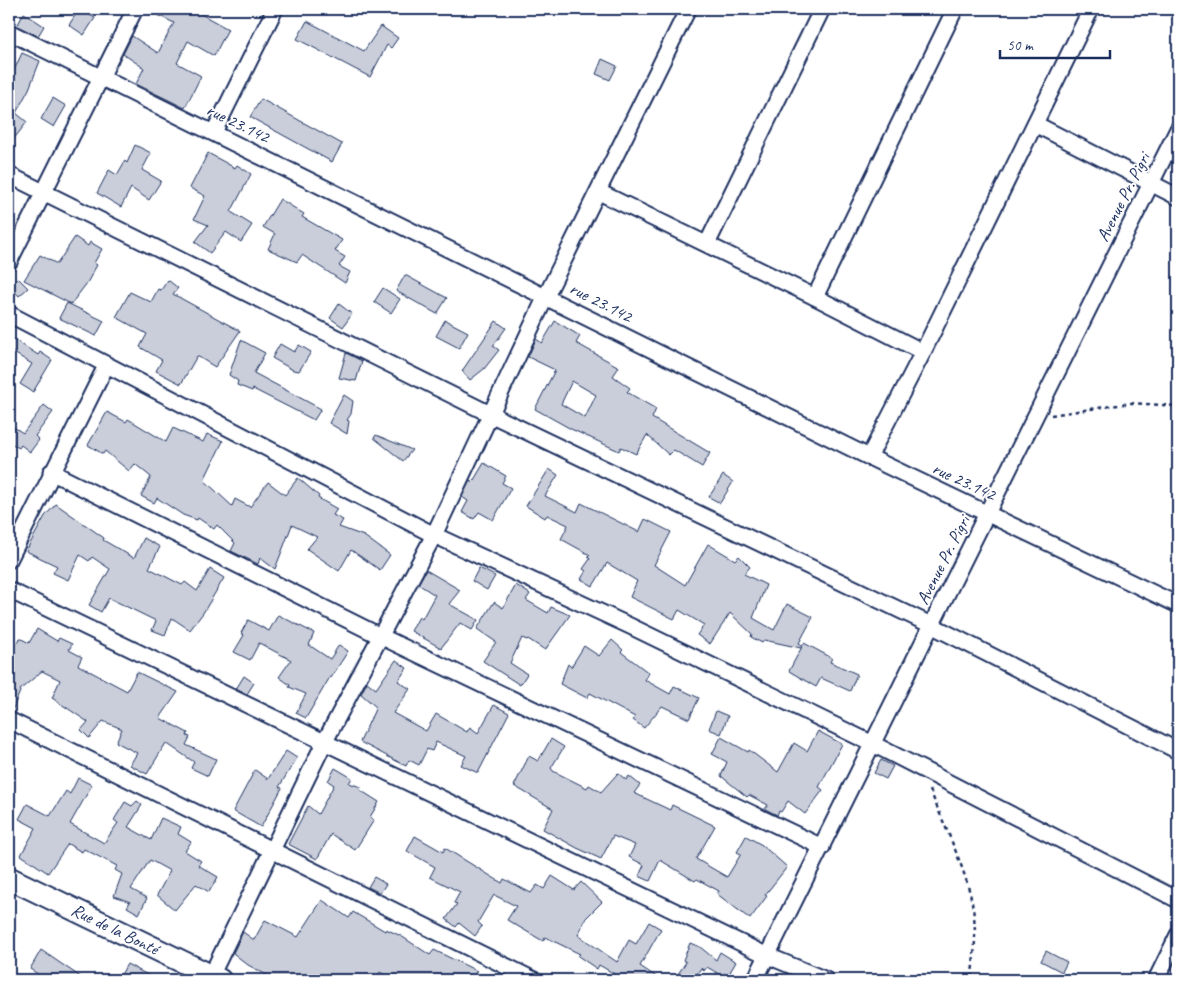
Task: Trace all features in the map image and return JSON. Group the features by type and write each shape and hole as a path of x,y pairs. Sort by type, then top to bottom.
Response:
{"street":[{"path":"9,262 134,9"},
{"path":"214,132 275,9"},
{"path":"213,979 324,743 434,535 492,415 546,296 688,9"},
{"path":"707,244 822,9"},
{"path":"815,296 956,9"},
{"path":"869,457 923,352 1091,9"},
{"name":"rue 23.142","path":"9,32 102,76 869,457 988,512 1178,605"},
{"path":"1035,124 1178,197"},
{"name":"Avenue Pr. Pigri","path":"755,980 1178,129"},
{"path":"9,175 492,415 931,625 1178,751"},
{"path":"599,192 815,296 923,352"},
{"path":"9,314 434,535 630,626 873,744 1178,900"},
{"path":"9,560 51,472 106,366"},
{"path":"51,472 380,636 822,847"},
{"path":"9,590 768,956 826,980"},
{"path":"9,720 272,852 534,980"},
{"name":"Rue de la Bonté","path":"9,878 213,979"},
{"path":"1156,980 1178,935"}],"path":[{"path":"1035,418 1131,403 1178,406"},
{"path":"922,770 954,849 972,902 976,944 971,980"}],"building":[{"path":"79,9 95,18 84,35 69,25"},
{"path":"146,9 204,9 201,14 228,29 214,56 188,41 177,63 201,76 185,108 136,84 144,68 123,54 132,36 158,53 174,23"},
{"path":"24,13 44,26 38,36 17,26"},
{"path":"307,21 364,51 381,26 398,38 391,48 387,45 370,77 297,39"},
{"path":"22,53 40,61 29,89 16,113 27,122 9,145 9,81"},
{"path":"602,59 617,66 610,80 596,74"},
{"path":"53,98 66,106 54,127 41,119"},
{"path":"261,99 342,144 332,162 250,117"},
{"path":"135,145 151,153 142,170 161,181 149,200 131,188 121,207 97,193 109,170 117,175 125,161 127,163"},
{"path":"208,153 235,168 237,165 251,174 231,212 252,225 241,242 226,232 210,253 195,242 208,225 194,219 205,196 190,188"},
{"path":"280,199 304,214 302,217 342,240 335,251 345,257 339,266 350,272 345,283 302,255 297,262 268,249 275,234 263,227"},
{"path":"75,237 88,246 90,242 102,249 94,263 97,265 87,283 71,304 24,280 40,255 57,264"},
{"path":"405,275 447,298 437,314 396,291"},
{"path":"18,278 28,288 19,296 9,286"},
{"path":"168,280 178,288 173,294 240,331 215,367 197,356 181,384 156,371 162,360 140,347 147,334 116,317 130,292 151,302 158,289 161,290"},
{"path":"383,288 400,299 391,313 374,302"},
{"path":"67,303 104,321 96,336 59,318"},
{"path":"339,304 352,314 343,327 330,318"},
{"path":"445,320 468,332 459,348 436,336"},
{"path":"496,321 506,328 493,346 499,350 484,369 470,380 462,371"},
{"path":"555,321 580,336 576,343 619,367 613,376 630,388 627,392 656,409 652,418 710,453 702,467 674,450 669,455 647,435 636,454 621,447 619,451 571,429 535,409 555,370 528,357 536,339 542,343","holes":["572,381 596,395 585,418 561,404"]},
{"path":"9,336 38,355 40,352 52,360 33,392 20,384 32,364 9,350"},
{"path":"241,340 265,353 254,373 321,409 314,420 253,389 252,391 237,385 238,381 229,375"},
{"path":"280,344 294,352 299,345 311,352 299,371 293,370 272,358"},
{"path":"346,353 362,361 356,381 339,378"},
{"path":"344,395 353,401 351,414 347,420 349,421 347,434 329,423"},
{"path":"44,405 53,412 35,436 39,440 30,452 21,445 19,448 9,442 9,424 23,433"},
{"path":"107,412 126,422 128,419 166,442 173,428 203,442 207,434 223,441 204,480 232,506 235,499 250,507 268,482 285,495 298,478 319,496 318,498 337,509 333,515 343,520 339,527 364,536 390,555 380,570 351,550 339,571 307,549 317,537 292,525 275,569 260,558 258,564 231,551 235,543 217,525 214,529 198,518 197,520 183,515 157,498 154,503 141,496 151,477 135,464 129,471 105,451 103,454 88,445"},
{"path":"376,435 412,450 403,461 374,438"},
{"path":"484,463 506,476 502,483 511,488 493,520 479,512 474,519 462,512 468,501 462,497 470,481 472,483"},
{"path":"549,469 558,475 545,496 577,512 581,503 639,532 645,519 671,532 654,565 685,585 708,544 735,560 739,556 750,567 744,574 766,585 753,618 774,630 787,604 813,617 799,643 802,645 801,648 764,640 762,643 751,637 752,634 730,613 710,644 697,635 704,625 679,610 674,619 630,597 637,581 607,563 593,586 581,579 586,571 583,569 590,559 588,557 590,555 561,539 568,525 547,515 545,518 526,506"},
{"path":"723,475 733,482 720,503 709,497"},
{"path":"56,504 104,538 103,540 134,558 144,538 160,547 149,568 182,585 185,582 197,591 210,569 224,578 203,613 190,630 172,618 165,635 152,630 156,621 109,598 101,612 89,605 110,569 92,557 89,561 80,555 68,580 53,573 57,566 26,551 45,516"},
{"path":"479,568 495,576 487,590 472,581"},
{"path":"426,570 460,590 449,604 478,620 472,630 460,623 441,648 411,631 419,617 422,619 435,595 418,584"},
{"path":"516,585 530,594 526,600 548,613 551,607 570,615 545,650 528,639 522,638 510,663 527,674 520,685 483,661 496,642 477,629 494,602 503,608"},
{"path":"278,615 314,633 309,645 330,659 339,645 348,651 306,718 296,713 306,694 289,687 290,685 279,677 291,660 259,643 250,660 234,652 244,635 241,633 248,620 269,631"},
{"path":"37,629 57,641 59,638 72,644 69,650 82,657 78,665 127,691 137,672 178,692 160,718 188,733 187,736 190,737 186,745 216,759 208,776 191,768 194,762 166,743 147,774 130,765 137,753 116,742 122,729 103,721 89,738 81,730 88,722 52,698 60,680 42,671 21,689 12,711 9,711 9,637 18,643 20,638 29,643"},
{"path":"612,640 623,650 621,652 649,673 645,680 670,694 674,686 699,698 689,719 662,706 644,728 633,720 635,717 590,693 587,698 560,684 568,664 571,667 584,646 599,656"},
{"path":"804,643 832,658 830,662 857,674 850,691 821,678 816,687 789,671"},
{"path":"396,660 407,668 398,681 410,689 393,713 426,731 436,714 467,732 470,727 478,733 494,705 509,713 478,773 461,765 466,756 436,742 432,751 427,749 419,765 409,760 406,766 360,742 376,707 361,694 367,682 376,689"},
{"path":"244,676 254,683 247,694 236,689"},
{"path":"716,711 728,716 721,734 709,729"},
{"path":"818,731 842,744 819,787 823,790 805,814 788,801 777,815 765,809 768,805 749,795 747,797 721,776 727,762 712,754 721,737 748,752 749,750 778,772 794,743 807,751"},
{"path":"551,739 564,747 551,768 553,771 587,788 589,785 601,792 618,773 626,780 629,776 640,785 634,793 670,810 672,805 715,826 696,859 727,877 741,854 737,852 746,836 762,845 787,867 765,895 767,896 750,919 717,894 719,891 697,879 695,881 660,860 650,881 639,876 644,865 629,857 635,845 613,836 601,859 577,848 543,829 553,809 514,786 529,756 538,761"},
{"path":"286,751 297,758 279,787 282,788 261,827 233,811 255,770 268,779"},
{"path":"881,760 893,766 886,779 874,773"},
{"path":"335,768 352,778 349,783 361,787 360,790 379,802 370,817 374,820 355,850 331,834 317,859 288,844 308,806 318,814 334,785 328,781"},
{"path":"78,778 92,785 70,824 104,843 118,823 114,820 125,802 132,806 137,801 142,805 128,827 151,840 161,818 181,827 178,834 191,842 185,851 201,861 198,865 218,877 209,892 196,884 175,910 157,895 170,871 150,860 131,889 147,898 139,914 127,907 130,902 114,896 122,874 115,870 117,866 84,849 82,852 68,844 48,873 21,855 36,828 19,819 27,804 50,816 66,791 70,794"},
{"path":"415,836 443,852 445,848 502,883 504,879 531,893 537,885 544,889 552,876 574,890 581,882 602,902 586,918 578,935 617,962 629,940 636,944 649,922 661,929 640,966 661,980 625,980 599,965 597,969 578,956 580,954 545,937 543,941 507,920 516,906 494,895 478,922 482,926 475,936 459,923 456,927 446,919 457,904 454,903 460,892 430,877 435,867 407,851"},
{"path":"374,877 386,884 380,893 368,887"},
{"path":"322,900 349,918 353,912 385,931 386,929 401,936 430,955 434,950 477,971 471,980 394,980 380,972 375,980 276,980 248,965 233,953 243,932 254,940 265,920 298,937"},
{"path":"690,943 700,947 716,960 720,952 736,962 730,972 733,975 729,980 707,967 704,971 701,968 693,980 674,980 686,962 683,960"},
{"path":"41,950 85,980 47,980 30,969"},
{"path":"1046,951 1067,962 1062,972 1041,961"},
{"path":"127,964 157,980 118,980"}]}
